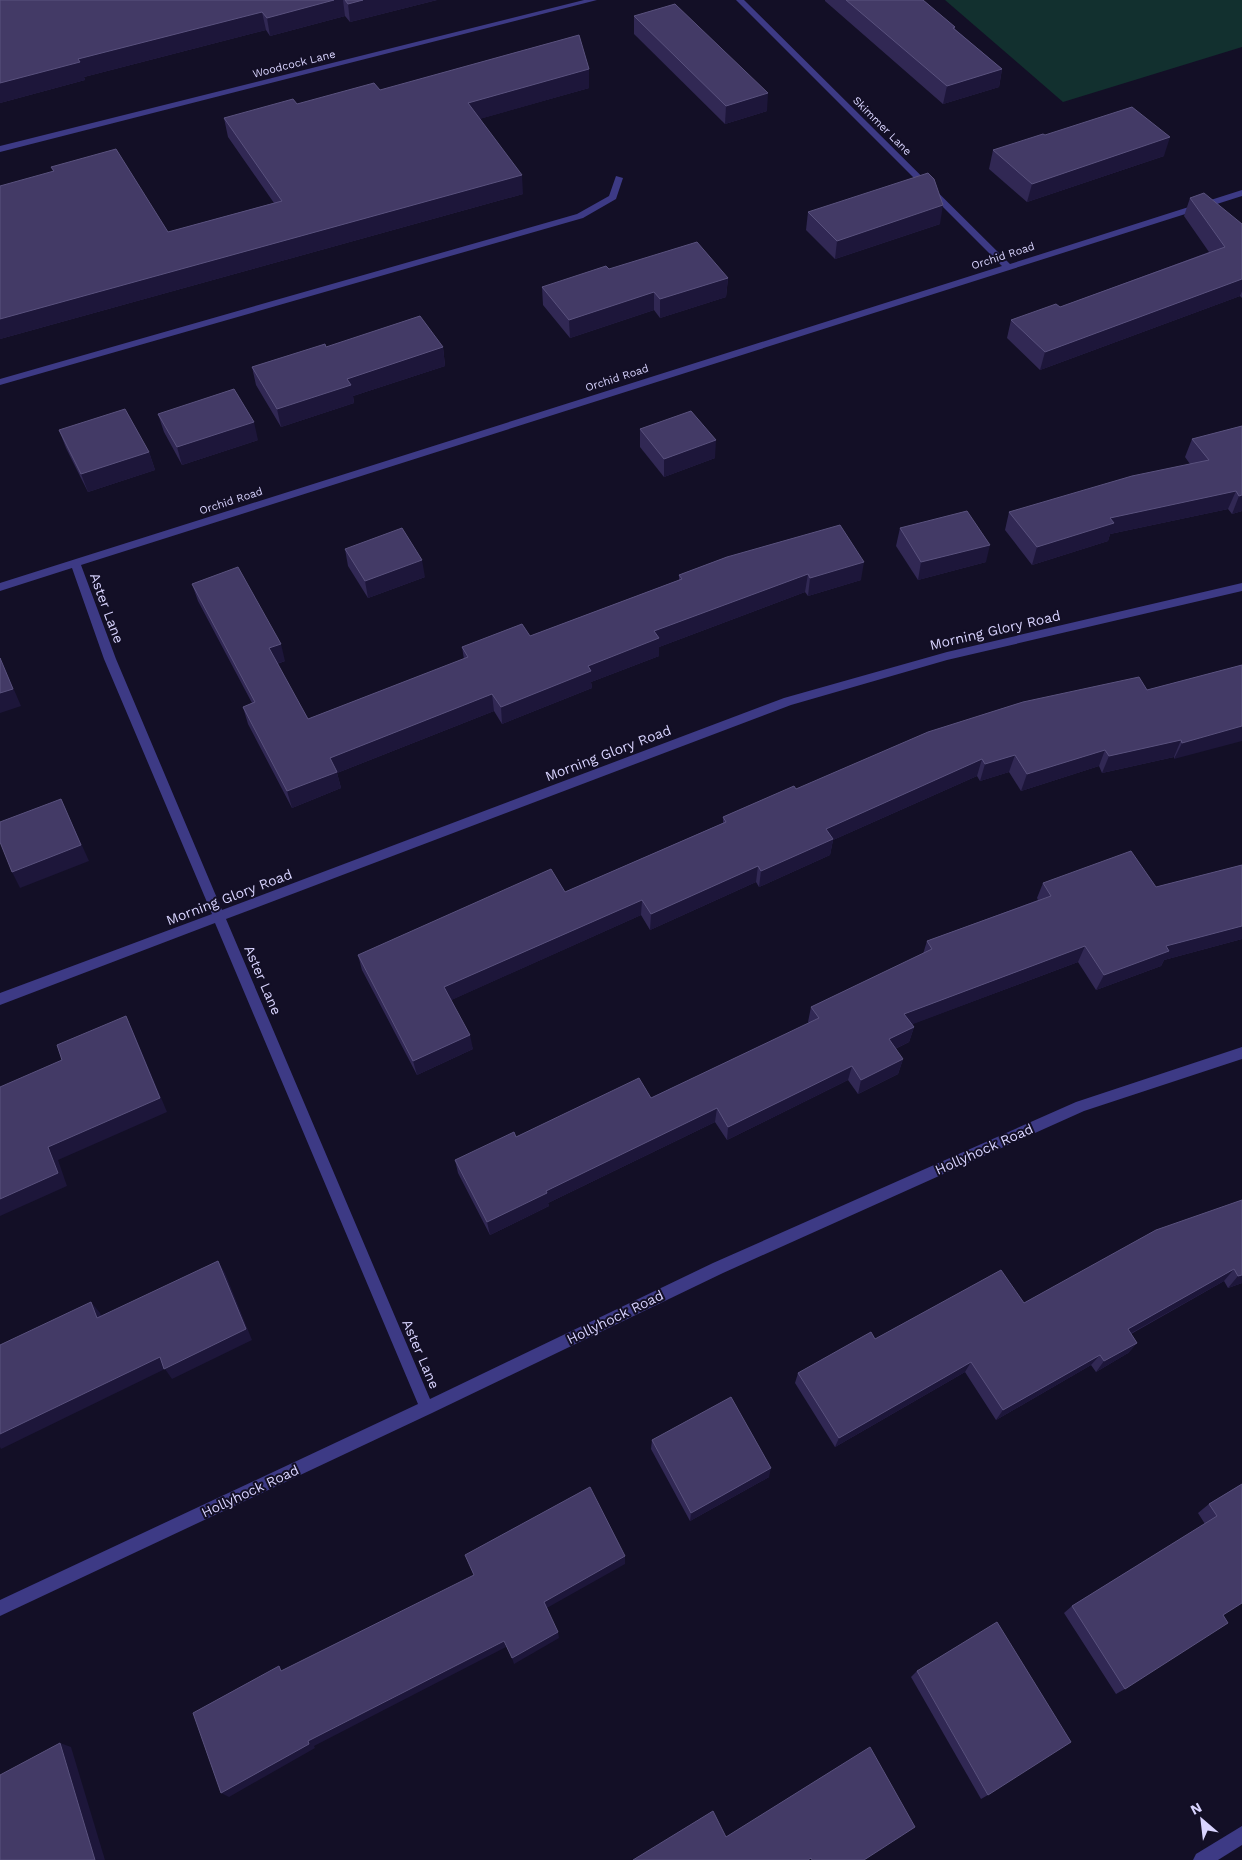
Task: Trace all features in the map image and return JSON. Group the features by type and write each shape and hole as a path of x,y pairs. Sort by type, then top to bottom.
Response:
{"street":[{"name":"Woodcock Lane","path":"0,150 593,0"},
{"name":"Skimmer Lane","path":"740,0 1008,267"},
{"path":"0,382 580,216 613,197 618,178"},
{"name":"Orchid Road","path":"0,587 1242,193"},
{"name":"Aster Lane","path":"75,563 110,659 427,1408"},
{"name":"Morning Glory Road","path":"0,999 788,701 947,656 1242,588"},
{"name":"Hollyhock Road","path":"0,1608 427,1408 718,1268 1081,1106 1242,1053"},
{"path":"1202,1860 1242,1835"}],"green space":[{"path":"945,0 1242,0 1242,47 1063,102"}],"building":[{"path":"0,0 334,0 267,18 262,12 78,59 80,62 0,83"},
{"path":"345,0 363,0 348,4"},
{"path":"846,0 923,0 1002,69 947,86"},
{"path":"675,4 768,93 726,106 634,16"},
{"path":"579,35 589,69 468,103 522,175 0,319 0,186 54,171 51,167 116,149 168,232 282,201 224,118 293,99 297,104 374,83 380,90"},
{"path":"1132,107 1170,137 1032,184 993,150 1043,134 1045,135"},
{"path":"928,173 934,179 943,205 837,241 808,212"},
{"path":"1204,193 1242,224 1242,279 1045,352 1011,320 1056,304 1060,307 1225,247 1190,198"},
{"path":"697,242 728,278 660,299 654,292 569,320 542,287 606,266 609,269"},
{"path":"420,316 443,347 347,379 351,385 277,409 252,367 325,344 326,347"},
{"path":"234,389 254,422 177,447 158,414"},
{"path":"125,409 149,452 81,474 59,430"},
{"path":"691,411 716,440 664,459 640,429"},
{"path":"1242,426 1242,495 1239,496 1236,491 1110,518 1114,523 1037,547 1009,512 1132,476 1209,460 1192,439"},
{"path":"967,511 990,545 921,562 900,528"},
{"path":"840,525 864,562 810,578 808,574 654,631 659,638 588,666 591,671 501,707 492,694 330,758 337,772 287,791 243,707 255,702 192,584 238,567 281,644 269,648 308,719 468,657 462,647 522,624 530,636 682,579 679,575 727,557"},
{"path":"402,528 422,560 365,581 345,549"},
{"path":"0,658 13,689 0,693"},
{"path":"1242,665 1242,726 1182,743 1181,740 1109,756 1105,750 1027,774 1015,755 985,764 982,759 826,829 833,839 761,871 758,866 651,914 642,900 444,987 470,1035 413,1061 358,955 551,869 565,892 726,822 723,817 794,786 796,789 928,732 1023,702 1139,677 1147,690"},
{"path":"61,799 81,845 12,872 0,842 0,822"},
{"path":"1131,851 1156,887 1242,865 1242,926 1166,946 1169,951 1104,975 1085,946 904,1014 914,1027 889,1039 903,1059 861,1080 852,1066 728,1127 717,1108 546,1191 547,1193 487,1222 455,1160 514,1132 516,1137 639,1078 651,1098 819,1018 811,1007 932,949 927,941 1051,896 1043,883"},
{"path":"126,1016 160,1098 48,1147 58,1173 0,1199 0,1087 62,1060 57,1045"},
{"path":"1242,1200 1242,1275 1238,1276 1234,1269 1128,1329 1137,1343 1104,1361 1100,1355 1003,1410 971,1362 839,1438 798,1373 871,1332 875,1339 1001,1270 1024,1303 1156,1230"},
{"path":"218,1261 246,1329 164,1369 160,1357 0,1434 0,1345 91,1302 97,1318"},
{"path":"731,1397 771,1468 691,1513 652,1440"},
{"path":"1242,1484 1242,1603 1223,1615 1228,1623 1125,1689 1072,1606 1217,1516 1209,1504"},
{"path":"590,1487 625,1556 544,1602 558,1632 512,1658 504,1641 308,1741 309,1744 221,1793 193,1713 279,1666 281,1671 474,1575 465,1555"},
{"path":"997,1622 1071,1742 988,1795 917,1671"},
{"path":"60,1743 95,1860 0,1860 0,1775"},
{"path":"870,1747 915,1827 864,1860 812,1860 811,1858 808,1860 633,1860 713,1811 726,1837"}]}
